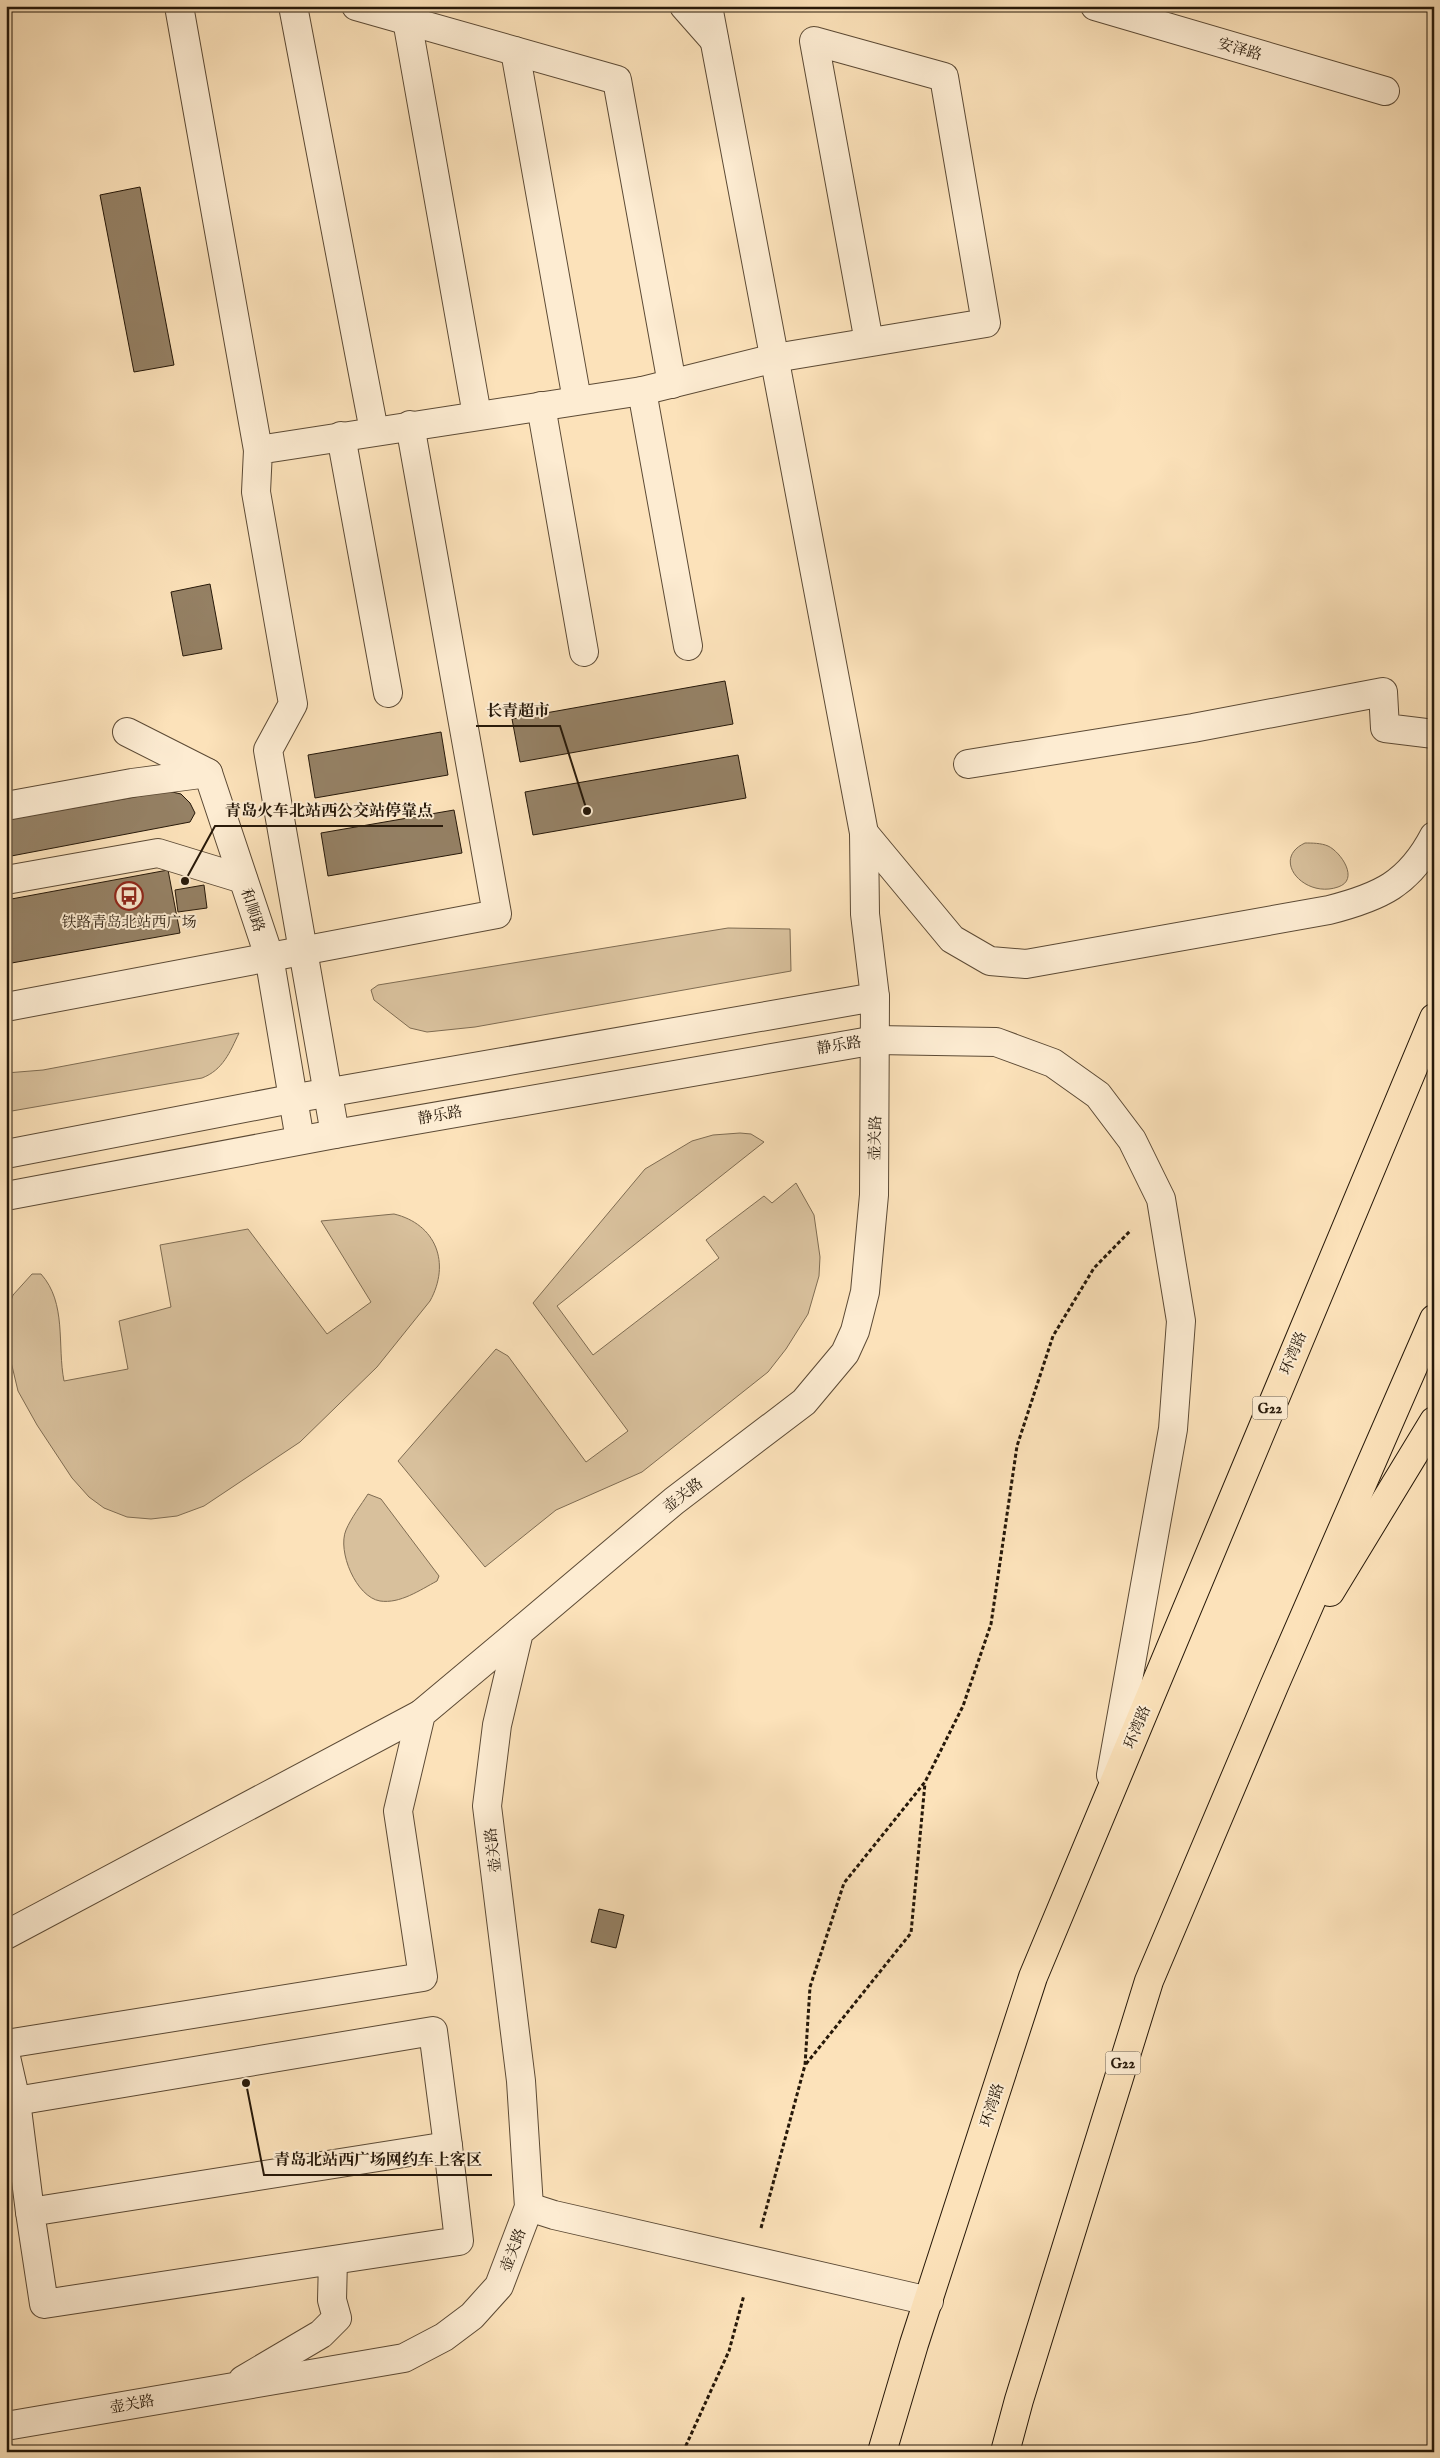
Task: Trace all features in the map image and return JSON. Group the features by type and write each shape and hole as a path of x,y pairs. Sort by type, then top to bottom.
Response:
{"highway":[{"name":"环湾路","path":"882,2452 1033,1977 1434,1018"},
{"name":"G22","path":"1005,2452 1019,2400 1149,1981 1274,1686 1434,1319"},
{"path":"1274,1686 1434,1420"}],"street":[{"path":"179,6 258,450 256,492 292,704 268,750 335,1134"},
{"path":"293,6 374,431"},
{"path":"356,6 616,80 672,384"},
{"path":"684,6 716,43"},
{"name":"壶关路","path":"6,2426 404,2358 444,2337 472,2316 499,2286 529,2207 521,2081 487,1806 497,1725 520,1632 674,1501 804,1402 845,1352 855,1331 865,1292 874,1195 875,997 865,914 864,833 708,6"},
{"name":"安泽路","path":"1094,6 1386,92"},
{"path":"407,20 477,415"},
{"path":"258,450 410,425 642,391 775,358 986,323 944,78 814,41 869,342"},
{"path":"515,51 577,400"},
{"path":"642,391 688,646"},
{"path":"541,406 584,652"},
{"path":"6,1007 497,914 410,425"},
{"path":"341,436 388,693"},
{"path":"968,764 1193,728 1383,692 1385,728 1434,734"},
{"path":"127,732 208,773"},
{"path":"6,806 132,783 208,773"},
{"name":"和顺路","path":"208,773 269,956 291,1099 300,1140"},
{"path":"864,833 952,940 990,960 1026,964 1329,910 1362,902 1393,887 1426,851 1434,836"},
{"path":"6,880 158,853 243,879"},
{"path":"6,1154 291,1099 875,997"},
{"name":"静乐路","path":"6,1196 300,1140 876,1040 996,1042 1053,1063 1098,1095 1132,1140 1161,1199 1181,1321 1173,1429 1107,1799"},
{"path":"6,1935 421,1714 520,1632"},
{"path":"6,2044 423,1977 398,1810 421,1714"},
{"path":"6,2057 16,2101 44,2304 459,2241 433,2031 16,2101"},
{"path":"30,2212 448,2146"},
{"path":"529,2207 554,2215 929,2301"},
{"path":"234,2386 278,2357 321,2334 332,2324 336,2318 332,2300 333,2260"}],"path":[{"path":"683,2452 729,2351 805,2065 810,1987 844,1883 925,1782 963,1706 991,1624 1017,1446 1053,1336 1094,1268 1161,1199"},
{"path":"805,2065 910,1933 925,1782"}],"shaded area":[{"path":"1305,843 1328,846 1338,854 1343,860 1348,873 1348,878 1344,883 1338,887 1325,889 1303,883 1296,876 1291,867 1291,858 1295,850"},
{"path":"728,928 790,929 791,971 475,1027 427,1032 410,1028 374,1000 371,990 378,985"},
{"path":"239,1033 221,1065 202,1078 6,1112 6,1073 43,1070"},
{"path":"751,1134 764,1142 557,1306 593,1355 719,1258 706,1240 764,1196 772,1203 796,1183 814,1215 820,1257 819,1276 808,1314 786,1349 768,1372 642,1472 556,1510 485,1567 398,1461 496,1349 508,1356 586,1462 628,1431 533,1303 645,1169 692,1141 713,1135"},
{"path":"394,1214 420,1226 436,1247 439,1259 439,1273 436,1287 430,1301 377,1367 300,1442 204,1506 177,1516 151,1519 127,1517 104,1508 89,1497 72,1478 37,1425 18,1391 7,1345 6,1316 13,1295 32,1274 41,1274 55,1298 60,1325 64,1381 128,1369 119,1321 171,1307 160,1245 248,1229 327,1334 371,1302 321,1221"},
{"path":"368,1494 381,1499 439,1576 437,1581 410,1596 395,1600 380,1601 371,1598 363,1591 356,1582 346,1561 344,1539 348,1525"}],"building":[{"path":"140,187 174,365 134,372 100,195"},
{"path":"210,584 222,649 183,656 171,592"},
{"path":"725,681 733,724 520,762 512,719"},
{"path":"441,732 448,775 315,798 308,755"},
{"path":"738,755 746,798 533,835 525,792"},
{"path":"168,791 181,794 190,803 195,813 190,822 6,857 6,820"},
{"path":"454,810 462,853 328,876 321,833"},
{"path":"168,870 180,933 6,964 6,900"},
{"path":"204,885 207,908 178,912 175,890"},
{"path":"599,1909 624,1915 616,1948 591,1942"}],"place":[{"name":"长青超市","path":"587,811"},
{"name":"青岛火车北站西公交站停靠点","path":"185,881"},
{"name":"铁路青岛北站西广场","path":"129,896"},
{"name":"青岛北站西广场网约车上客区","path":"246,2083"}]}
